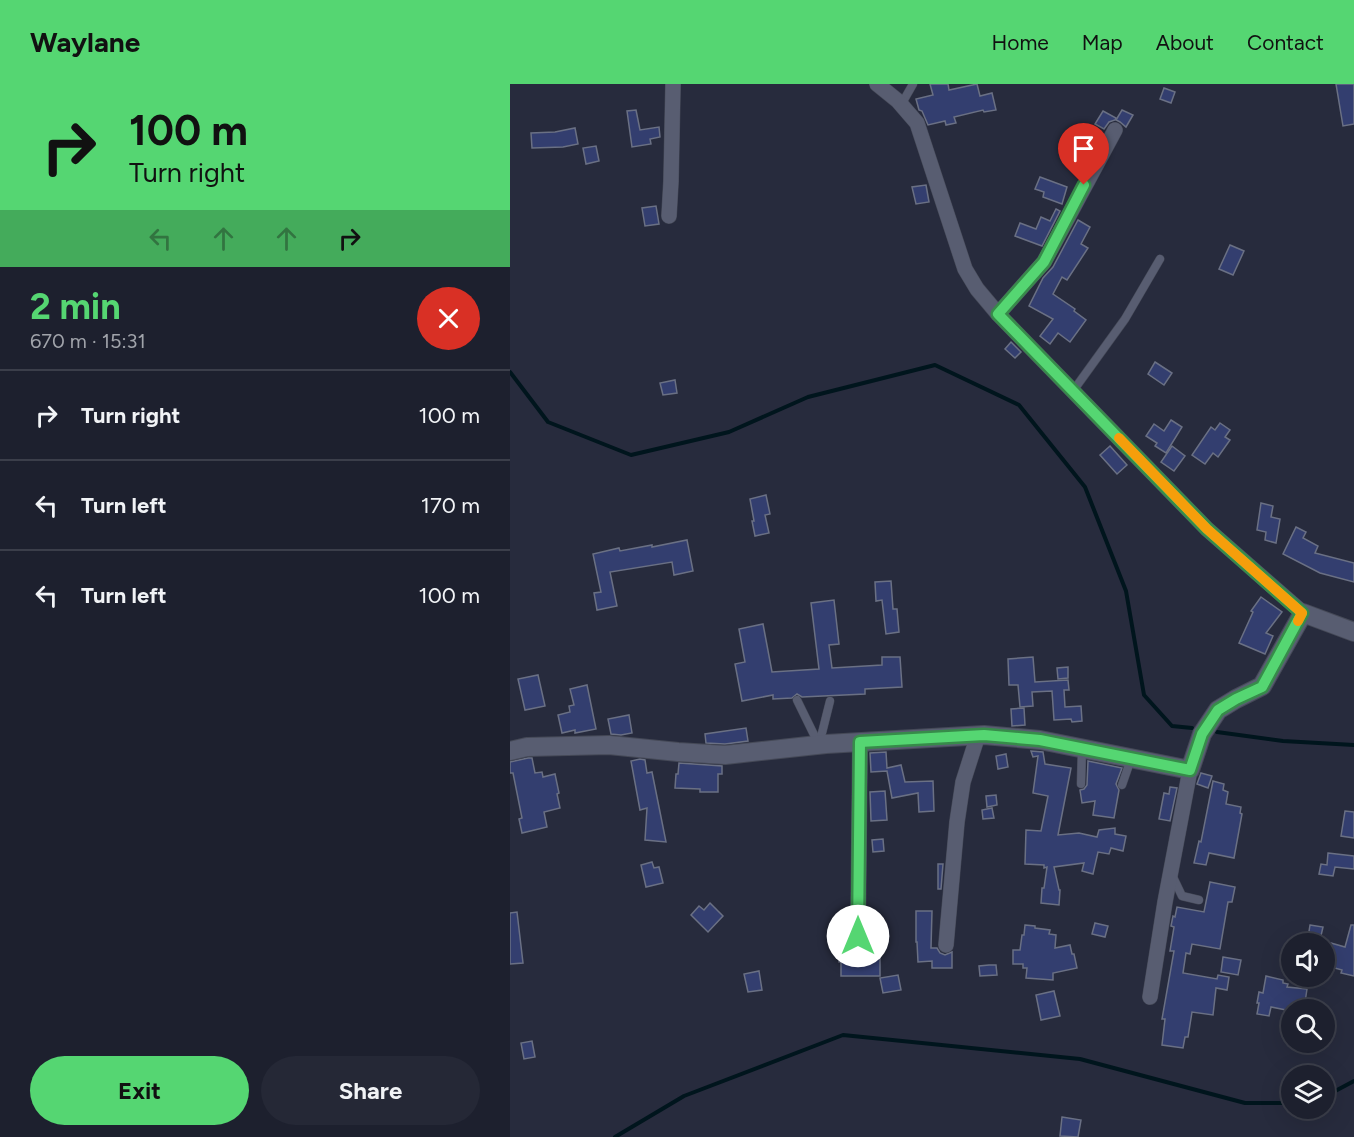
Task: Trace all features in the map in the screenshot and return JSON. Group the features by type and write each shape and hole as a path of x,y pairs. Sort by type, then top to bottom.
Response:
{"street":[{"path":"669,216 673,84"},
{"path":"877,84 898,100 917,123 965,269 977,289 998,314 1207,529 1302,613 1354,632"},
{"path":"998,314 1044,262 1115,130"},
{"path":"1150,997 1170,871 1192,764 1202,734 1218,710 1262,687 1302,613"},
{"path":"510,751 527,747 609,746 725,755 819,745 978,735 1040,740 1132,758 1192,764"},
{"path":"946,945 957,822 963,782 978,735"},
{"path":"858,936 860,742"}],"lane":[{"path":"901,105 912,84"},
{"path":"1073,391 1125,319 1160,259"},
{"path":"797,700 819,745"},
{"path":"819,745 830,701"},
{"path":"1080,783 1082,747"},
{"path":"1122,785 1132,758"},
{"path":"1170,871 1182,896 1199,900"}],"building":[{"path":"930,84 948,84 949,90 977,84 980,96 992,93 996,110 984,112 983,110 954,117 956,123 946,125 945,121 928,125 922,111 919,110 916,99 933,95"},
{"path":"1336,84 1354,84 1354,124 1343,126"},
{"path":"1164,88 1175,92 1171,103 1160,99"},
{"path":"636,110 640,130 659,127 660,137 650,139 651,144 632,147 627,111"},
{"path":"1122,110 1133,115 1126,127 1116,120"},
{"path":"1103,111 1116,118 1104,129 1095,124"},
{"path":"575,128 578,144 532,148 531,133"},
{"path":"596,146 599,161 586,164 583,148"},
{"path":"1040,177 1067,187 1062,204 1043,197 1044,192 1035,189"},
{"path":"926,185 929,202 916,204 912,187"},
{"path":"656,206 659,224 645,226 642,208"},
{"path":"1056,209 1060,211 1042,246 1015,236 1020,223 1036,229 1041,217 1050,221"},
{"path":"1078,220 1090,227 1081,244 1088,248 1067,280 1062,277 1053,294 1075,309 1074,311 1086,320 1070,342 1058,333 1050,344 1040,336 1053,319 1029,306"},
{"path":"1230,245 1244,251 1233,275 1219,269"},
{"path":"1011,342 1021,352 1015,358 1005,349"},
{"path":"1155,362 1172,373 1164,385 1148,374"},
{"path":"675,380 677,393 663,395 660,383"},
{"path":"1171,420 1182,427 1166,453 1146,436 1154,424 1164,431"},
{"path":"1220,423 1230,430 1225,437 1230,440 1218,457 1213,453 1205,464 1192,455 1211,427 1215,430"},
{"path":"1110,446 1127,465 1117,474 1100,455"},
{"path":"1172,446 1185,456 1174,471 1161,462"},
{"path":"766,495 770,514 765,515 769,533 755,536 750,499"},
{"path":"1261,503 1273,506 1271,517 1280,519 1276,543 1265,540 1266,532 1257,530"},
{"path":"1296,527 1306,532 1303,538 1318,546 1315,553 1354,563 1354,582 1320,573 1283,554"},
{"path":"687,540 693,571 674,575 672,562 610,572 617,606 597,610 594,593 601,592 593,554 619,548 620,551"},
{"path":"891,581 893,609 897,609 899,632 886,634 882,600 876,601 875,582"},
{"path":"1261,597 1282,612 1266,633 1273,636 1265,654 1239,643 1253,612 1251,611"},
{"path":"834,600 839,644 829,645 832,668 882,665 882,657 900,657 902,687 865,689 865,694 802,697 797,694 792,698 773,699 773,695 742,701 735,664 745,662 739,629 763,624 772,672 819,669 811,603"},
{"path":"1033,657 1035,682 1068,680 1069,690 1064,690 1065,707 1081,706 1082,721 1054,720 1052,691 1032,692 1033,706 1020,707 1018,685 1009,685 1008,659"},
{"path":"1068,667 1068,678 1058,679 1057,668"},
{"path":"538,675 545,706 525,710 518,679"},
{"path":"587,685 596,729 562,733 558,715 570,712 569,706 574,705 570,689"},
{"path":"1024,708 1025,725 1012,726 1011,709"},
{"path":"629,715 632,733 611,734 608,719"},
{"path":"746,728 748,741 725,744 706,743 705,734"},
{"path":"1031,751 1043,752 1045,764 1071,768 1058,835 1079,833 1097,837 1099,830 1115,828 1115,834 1126,836 1123,851 1111,848 1109,854 1098,852 1093,874 1082,871 1084,863 1054,867 1060,890 1059,905 1041,903 1047,867 1025,864 1026,830 1041,831 1048,796 1033,793 1038,756 1033,757"},
{"path":"886,752 887,768 901,765 905,782 933,781 934,811 919,812 918,793 892,798 887,771 871,772 870,753"},
{"path":"1006,754 1008,767 998,769 996,756"},
{"path":"532,758 535,773 542,772 543,777 555,774 560,808 544,812 547,827 522,833 519,819 522,818 513,773 510,773 510,762"},
{"path":"645,760 647,773 652,772 666,842 645,840 647,808 640,810 631,761"},
{"path":"1088,761 1122,768 1116,784 1119,790 1114,818 1093,815 1095,801 1082,803 1080,790 1087,785"},
{"path":"679,763 722,766 722,774 718,774 718,792 675,788"},
{"path":"1201,773 1212,776 1208,788 1197,784"},
{"path":"1213,781 1224,784 1223,790 1228,792 1226,804 1241,807 1240,813 1242,814 1234,858 1209,853 1206,865 1194,863 1199,841 1201,842"},
{"path":"1170,787 1177,788 1170,821 1159,819 1164,793 1169,794"},
{"path":"885,791 887,820 871,821 870,792"},
{"path":"996,795 997,805 987,807 986,796"},
{"path":"992,808 994,818 983,819 982,810"},
{"path":"1345,811 1354,812 1354,838 1341,836"},
{"path":"883,839 884,851 873,852 872,840"},
{"path":"1328,853 1354,856 1354,869 1335,867 1333,876 1319,874 1321,864 1327,865"},
{"path":"652,862 654,868 659,867 663,883 646,887 641,865"},
{"path":"938,864 943,864 941,889 938,889"},
{"path":"1210,882 1235,887 1232,902 1228,902 1220,949 1192,944 1190,954 1186,953 1183,973 1217,979 1218,975 1229,977 1227,990 1216,988 1213,1015 1192,1012 1188,1037 1185,1037 1183,1048 1162,1045 1165,1019 1162,1019 1174,951 1170,951 1174,927 1171,926 1173,916 1175,917 1177,907 1204,912"},
{"path":"710,903 723,916 708,932 691,915 699,906 704,910"},
{"path":"916,911 932,911 931,948 937,948 945,955 952,952 952,968 932,968 932,961 918,962"},
{"path":"517,912 523,963 510,964 510,913"},
{"path":"1095,923 1108,926 1105,937 1092,934"},
{"path":"1025,925 1050,930 1049,934 1056,935 1055,948 1070,945 1077,968 1053,973 1053,980 1026,978 1027,968 1023,968 1023,964 1013,964 1013,950 1020,950"},
{"path":"1310,925 1323,927 1322,933 1309,933"},
{"path":"1351,925 1354,925 1354,976 1341,973 1342,970 1335,968 1335,944 1345,947"},
{"path":"882,926 880,976 841,976 838,930 848,929 850,941 858,946 867,940 868,927"},
{"path":"1223,957 1241,960 1238,975 1221,972"},
{"path":"996,965 997,975 980,976 979,966"},
{"path":"759,971 762,990 748,992 744,974"},
{"path":"898,975 901,990 883,993 880,978"},
{"path":"1266,976 1281,980 1281,987 1307,989 1306,999 1281,999 1281,1009 1271,1007 1269,1016 1257,1014 1259,992 1263,993"},
{"path":"1054,991 1060,1016 1041,1020 1036,995"},
{"path":"532,1041 535,1057 524,1059 521,1043"},
{"path":"1062,1117 1081,1120 1078,1137 1060,1136"}],"waterway":[{"path":"510,372 548,422 631,455 729,432 808,397 935,365 1019,405 1085,487 1126,591 1144,695 1172,726 1192,728"},
{"path":"1217,732 1283,741 1354,745"},
{"path":"615,1137 684,1096 843,1035 1080,1059 1245,1103 1281,1103"},
{"path":"1335,1091 1354,1081"}],"slow traffic":[{"path":"1119,438 1207,529 1302,613 1298,621"}],"route":[{"path":"858,936 860,742 984,735 1040,740 1082,747 1190,770 1202,734 1218,710 1262,687 1302,613 1207,529 998,314 1044,262 1084,185"}]}
